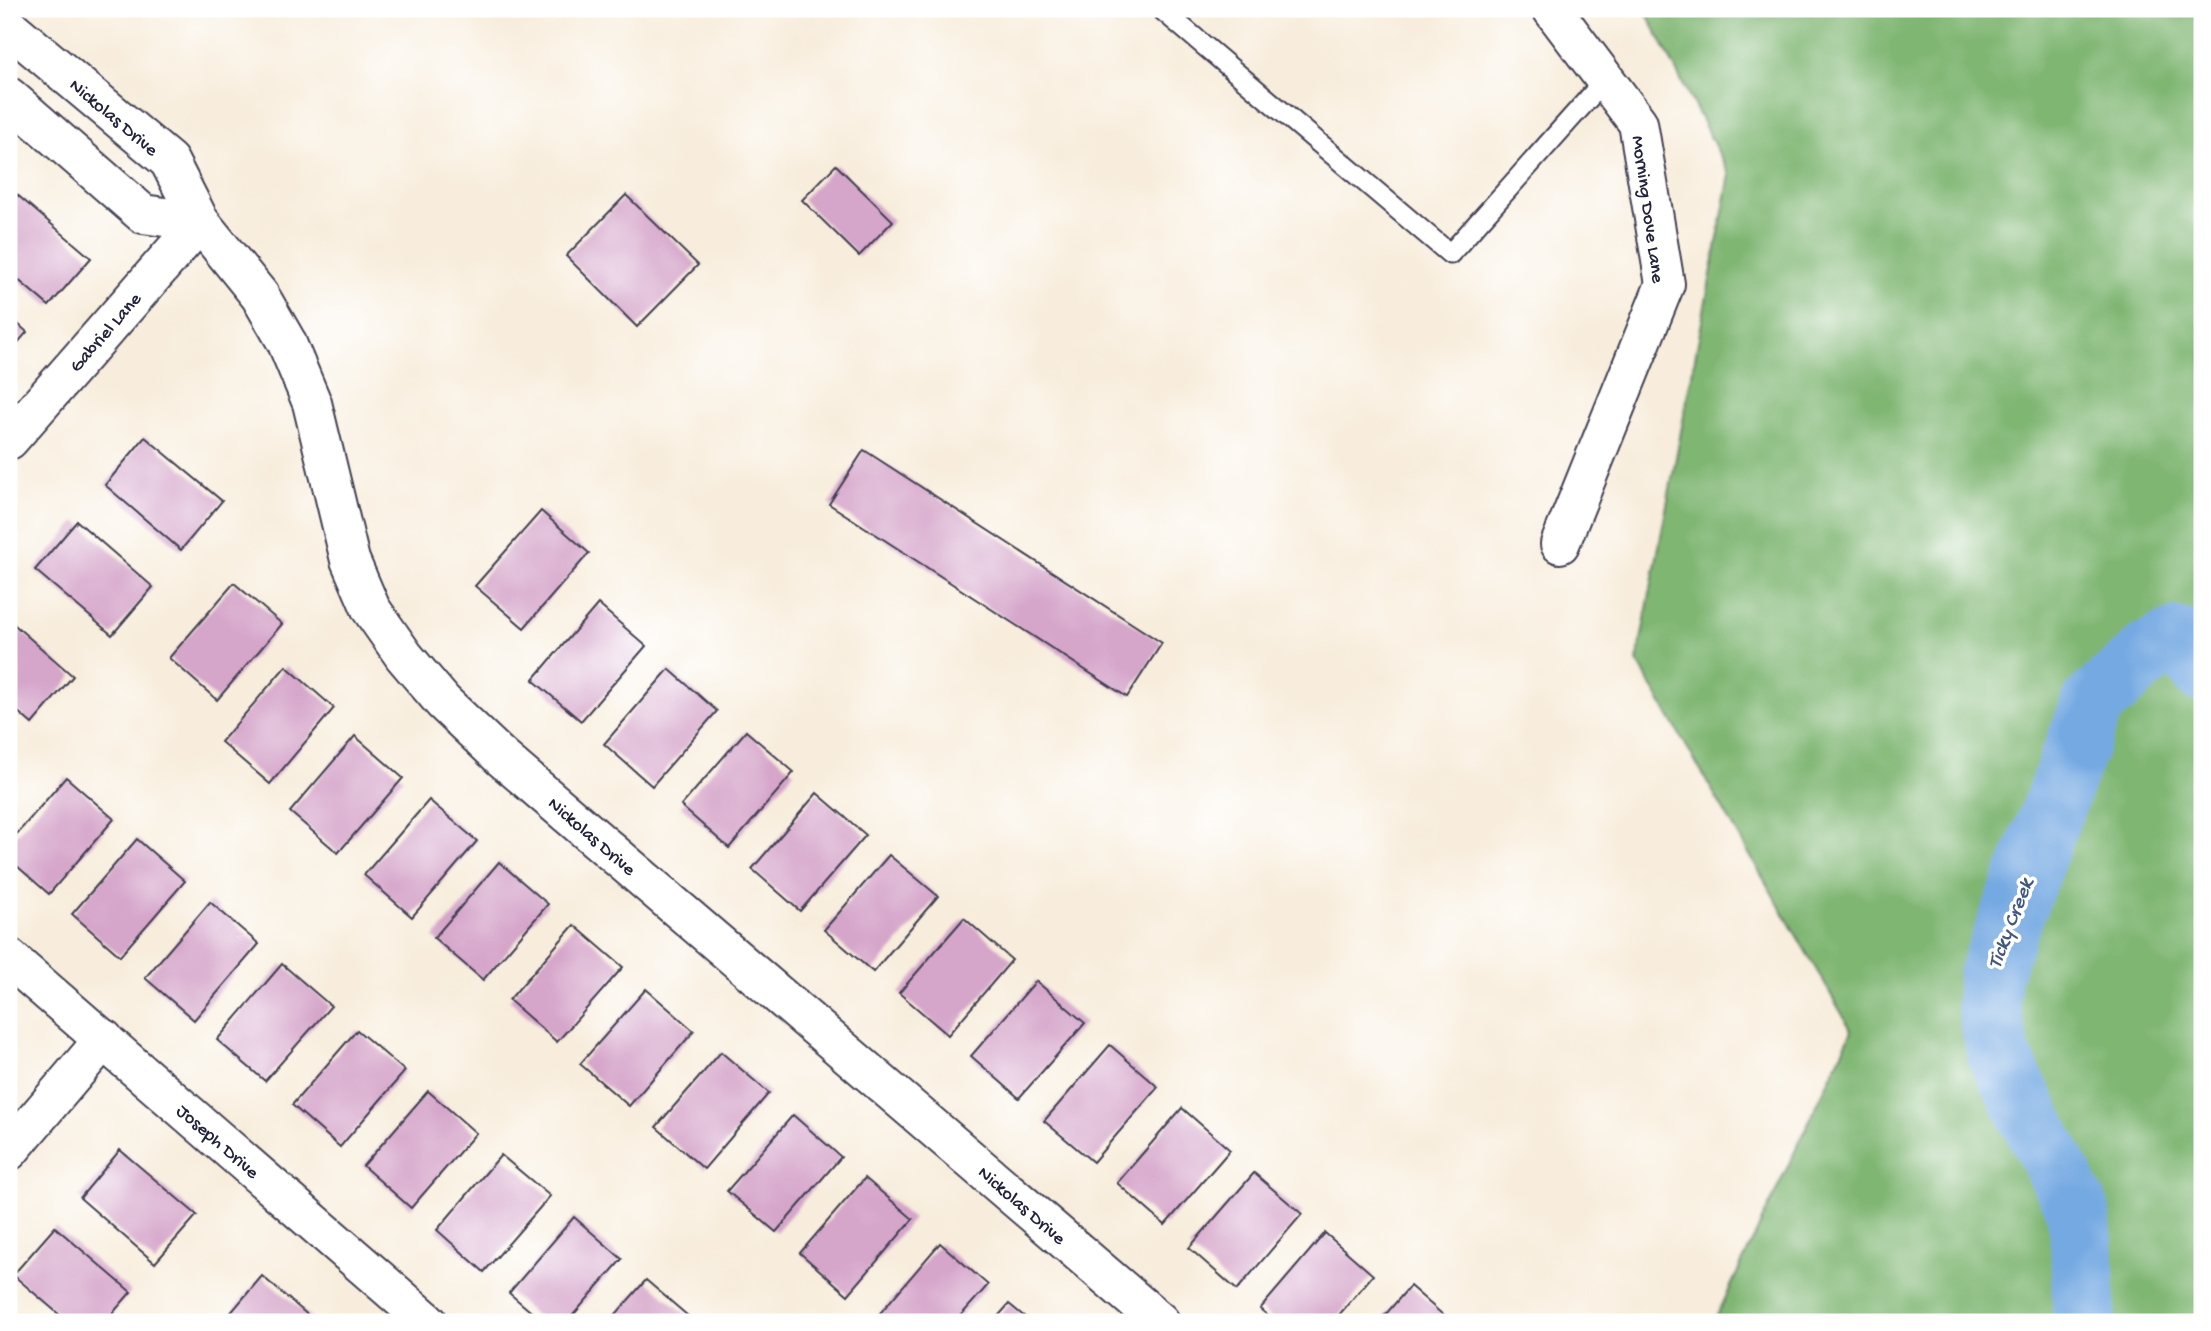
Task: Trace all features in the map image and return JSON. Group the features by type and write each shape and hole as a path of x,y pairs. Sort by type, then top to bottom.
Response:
{"street":[{"name":"Morning Dove Lane","path":"1552,9 1638,123 1665,284 1560,544"},
{"name":"Nickolas Drive","path":"9,27 169,161 200,222 260,296 286,341 312,403 350,560 371,609 404,656 435,693 502,758 1160,1322"},
{"path":"9,97 143,214 200,222"},
{"name":"Gabriel Lane","path":"9,440 200,222"},
{"name":"Joseph Drive","path":"9,958 428,1322"},
{"path":"9,1151 104,1039"}],"lane":[{"path":"1161,9 1450,254 1605,79"}],"green space":[{"path":"1641,9 2202,9 2202,1322 1714,1322 1852,1031 1637,661 1730,175 1647,14"}],"building":[{"path":"836,165 893,221 859,256 802,200"},
{"path":"15,193 91,258 49,306 9,272 9,200"},
{"path":"626,195 698,265 637,327 566,256"},
{"path":"9,316 27,332 9,353"},
{"path":"145,437 222,501 181,550 105,485"},
{"path":"864,450 1162,643 1127,697 829,504"},
{"path":"541,511 589,553 524,628 475,586"},
{"path":"77,521 153,587 112,635 35,570"},
{"path":"234,583 282,624 217,700 169,658"},
{"path":"598,604 646,646 581,721 533,680"},
{"path":"9,620 73,676 32,724 9,704"},
{"path":"286,666 334,708 270,784 221,742"},
{"path":"669,669 717,711 652,786 604,744"},
{"path":"746,731 794,772 729,848 681,806"},
{"path":"355,736 403,778 338,853 290,812"},
{"path":"66,777 114,819 49,894 9,859 9,843"},
{"path":"817,793 866,835 800,911 752,869"},
{"path":"429,800 477,841 412,917 364,875"},
{"path":"137,839 185,881 120,956 72,914"},
{"path":"889,855 938,896 873,972 824,930"},
{"path":"499,862 548,904 483,980 434,938"},
{"path":"210,902 259,944 194,1020 145,978"},
{"path":"964,918 1012,960 948,1035 899,993"},
{"path":"574,925 623,967 557,1042 509,1000"},
{"path":"282,964 331,1006 265,1081 217,1040"},
{"path":"1036,981 1085,1023 1019,1098 971,1056"},
{"path":"646,989 694,1031 629,1106 580,1064"},
{"path":"357,1030 405,1071 340,1147 292,1105"},
{"path":"1110,1045 1158,1087 1093,1162 1044,1121"},
{"path":"721,1052 769,1093 704,1169 656,1127"},
{"path":"428,1091 476,1133 411,1208 363,1166"},
{"path":"1182,1108 1230,1150 1165,1225 1117,1183"},
{"path":"793,1115 841,1157 776,1232 727,1191"},
{"path":"120,1150 197,1215 155,1263 80,1198"},
{"path":"501,1155 550,1196 484,1272 437,1230"},
{"path":"1254,1173 1302,1214 1237,1290 1189,1248"},
{"path":"865,1178 913,1219 848,1295 800,1253"},
{"path":"574,1217 622,1259 567,1322 543,1322 509,1293"},
{"path":"55,1227 131,1292 105,1322 68,1322 13,1275"},
{"path":"1325,1233 1373,1275 1333,1322 1275,1322 1260,1309"},
{"path":"940,1243 988,1285 955,1322 879,1322 875,1319"},
{"path":"262,1276 316,1322 223,1322"},
{"path":"646,1280 695,1322 609,1322"},
{"path":"1410,1286 1451,1322 1379,1322"},
{"path":"1009,1304 1031,1322 993,1322"}],"waterway":[{"name":"Ticky Creek","path":"2084,1322 2078,1210 1999,1055 1988,1004 1989,976 2093,703 2151,652 2178,639 2202,671"}]}
